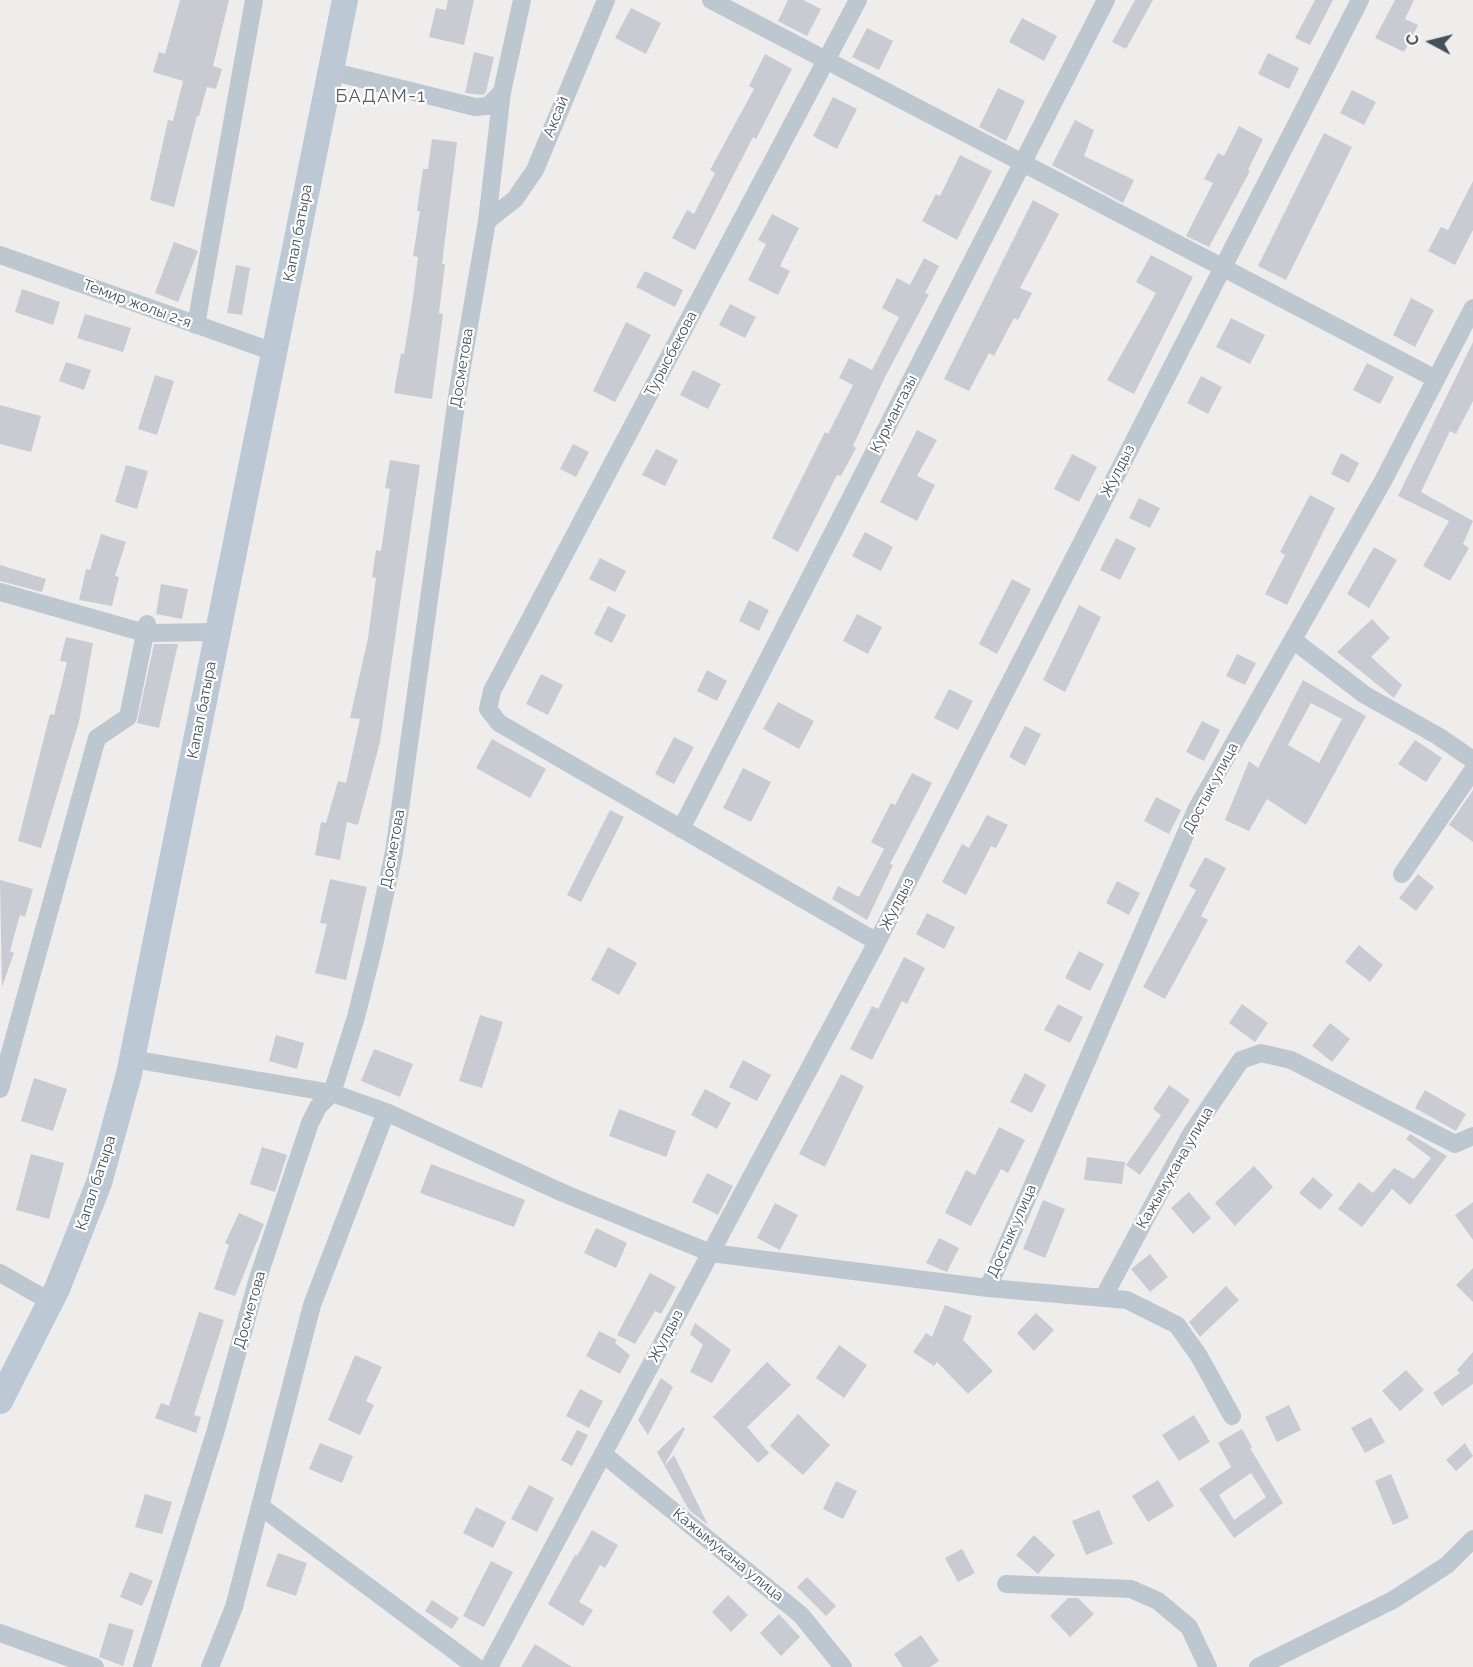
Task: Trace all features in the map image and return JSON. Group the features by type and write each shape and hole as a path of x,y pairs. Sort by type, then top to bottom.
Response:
{"main road":[{"name":"Капал батыра","path":"0,1401 51,1302 99,1183 132,1059 345,0"}],"street":[{"path":"196,325 254,0"},
{"name":"Досметова","path":"142,1667 262,1267 310,1123 318,1107 332,1093 356,1017 394,852 458,390 487,221 502,92 522,0"},
{"name":"Аксай","path":"487,221 515,199 535,170 565,92 606,0"},
{"path":"711,0 1436,379"},
{"name":"Турысбекова","path":"488,709 492,691 858,0"},
{"name":"Курмангазы","path":"681,829 1106,0"},
{"name":"Жулдыз","path":"489,1667 877,942 1360,0"},
{"path":"330,71 476,106 488,106 502,92"},
{"name":"Темир жолы 2-я","path":"0,255 274,352"},
{"name":"Достык улица","path":"988,1287 1196,810 1383,481 1473,308"},
{"path":"0,592 146,628 217,632"},
{"path":"0,1089 97,738 128,717 146,628"},
{"path":"1293,640 1365,695 1438,736 1473,760"},
{"name":"Жулдыз","path":"488,709 499,723 877,942"},
{"path":"1402,874 1473,770"},
{"name":"Кажымукана улица","path":"1103,1298 1191,1134 1241,1060 1261,1053 1291,1060 1455,1144 1473,1136"},
{"path":"132,1059 332,1093 386,1112 563,1193 711,1253 988,1287 1127,1300 1177,1325 1200,1356 1232,1416"},
{"path":"210,1667 234,1607 312,1305 386,1112"},
{"path":"0,1273 51,1302"},
{"name":"Кажымукана улица","path":"603,1454 801,1614 843,1667"},
{"path":"260,1506 476,1667"},
{"path":"1258,1667 1393,1600 1447,1565 1473,1539"},
{"path":"1006,1584 1131,1589 1158,1600 1189,1627 1208,1667"},
{"path":"0,1633 95,1667"}],"building":[{"path":"180,0 229,0 213,66 222,69 216,89 207,87 199,116 197,116 174,207 150,200 168,120 173,121 183,81 153,72 159,52 165,54"},
{"path":"448,0 474,0 464,45 429,37 436,8 446,10"},
{"path":"788,0 803,0 821,9 807,36 778,21"},
{"path":"1135,0 1153,0 1126,49 1112,42"},
{"path":"1315,0 1333,0 1310,45 1295,38"},
{"path":"1395,0 1414,0 1405,19 1418,25 1404,52 1375,38"},
{"path":"631,8 661,23 646,54 615,38"},
{"path":"1022,18 1057,36 1044,61 1009,42"},
{"path":"867,28 893,41 879,70 852,57"},
{"path":"474,52 494,57 486,92 483,95 465,93"},
{"path":"1268,53 1299,68 1289,89 1258,74"},
{"path":"765,54 792,69 756,139 753,137 695,250 672,238 687,210 694,214 715,173 710,170 754,89 749,86"},
{"path":"998,88 1025,101 1006,141 979,127"},
{"path":"1352,90 1376,102 1364,125 1340,113"},
{"path":"833,97 857,109 837,149 813,136"},
{"path":"1075,120 1094,130 1084,156 1134,180 1123,203 1052,165"},
{"path":"1239,126 1263,139 1248,170 1250,171 1209,247 1186,236 1213,183 1204,179 1218,153 1224,156"},
{"path":"1324,133 1352,147 1286,280 1258,266"},
{"path":"432,139 457,142 442,264 445,264 439,313 443,314 432,399 394,393 401,353 404,354 413,298 418,257 413,256 420,211 417,211 423,169 428,169"},
{"path":"960,155 992,171 957,240 922,221 936,194 940,196"},
{"path":"1473,181 1473,230 1455,265 1428,251 1441,227 1448,230"},
{"path":"1033,200 1059,214 1020,288 1032,293 1018,320 1014,318 994,356 989,353 969,391 944,379"},
{"path":"772,214 799,228 780,266 790,271 778,295 748,280 766,244 758,240"},
{"path":"174,242 198,251 178,302 155,293"},
{"path":"1151,255 1193,277 1134,394 1107,380 1156,293 1136,282"},
{"path":"924,258 939,266 925,293 929,294 885,377 853,446 856,448 841,476 837,475 798,552 772,538 825,432 828,434 853,385 839,378 849,358 872,370 899,317 882,308 897,278 910,285"},
{"path":"236,265 250,268 242,315 227,313"},
{"path":"645,271 683,290 675,307 636,287"},
{"path":"22,289 60,302 53,325 15,312"},
{"path":"1411,298 1434,310 1415,347 1393,335"},
{"path":"730,304 756,317 745,338 719,325"},
{"path":"85,314 131,328 123,352 77,338"},
{"path":"1231,318 1265,335 1250,364 1216,347"},
{"path":"626,322 651,335 615,402 593,391"},
{"path":"1473,342 1473,401 1456,434 1450,431 1421,492 1473,521 1463,544 1469,548 1450,581 1423,566 1449,521 1398,496"},
{"path":"66,362 91,370 84,390 59,381"},
{"path":"1367,363 1394,377 1380,404 1353,390"},
{"path":"693,370 721,384 708,409 680,395"},
{"path":"155,375 174,381 157,435 138,429"},
{"path":"1201,376 1222,387 1208,414 1187,403"},
{"path":"0,405 41,416 31,452 0,444"},
{"path":"917,430 937,440 917,476 935,485 917,521 880,502"},
{"path":"573,444 589,452 576,477 560,469"},
{"path":"656,449 678,460 665,486 642,475"},
{"path":"1341,453 1359,463 1349,483 1331,474"},
{"path":"1072,454 1097,467 1079,502 1054,489"},
{"path":"390,460 420,465 380,742 358,825 347,822 340,860 315,855 321,822 326,823 338,781 346,783 360,719 350,718 368,638 376,578 372,577 376,550 381,551 390,489 385,488"},
{"path":"126,465 148,471 137,509 115,502"},
{"path":"1310,495 1335,508 1287,605 1265,594 1285,555 1280,552"},
{"path":"1139,498 1160,508 1150,528 1129,518"},
{"path":"865,532 893,547 881,571 852,556"},
{"path":"101,534 126,542 115,576 119,577 112,606 79,600 86,569 90,570"},
{"path":"1116,538 1136,548 1120,580 1100,570"},
{"path":"1374,547 1397,560 1369,608 1347,594"},
{"path":"600,558 626,571 615,592 589,579"},
{"path":"0,565 46,579 42,592 0,581"},
{"path":"1012,579 1031,589 997,654 979,644"},
{"path":"161,584 188,589 182,619 156,614"},
{"path":"749,600 769,610 759,631 739,621"},
{"path":"1079,605 1101,617 1065,692 1043,680"},
{"path":"608,606 626,615 612,643 594,634"},
{"path":"857,614 882,627 868,654 843,641"},
{"path":"1372,619 1390,638 1371,657 1402,685 1394,698 1337,652"},
{"path":"66,637 93,643 79,722 41,848 18,841 50,714 54,715 67,662 60,661"},
{"path":"154,644 178,644 159,728 137,723"},
{"path":"1237,654 1256,663 1245,685 1226,676"},
{"path":"707,670 727,681 717,701 697,691"},
{"path":"541,674 563,685 548,715 526,704"},
{"path":"1303,680 1366,716 1306,825 1267,799 1249,831 1225,820 1249,761 1258,768","holes":["1311,703 1342,719 1319,763 1288,745"]},
{"path":"949,689 973,701 958,730 934,718"},
{"path":"778,702 814,721 799,749 763,729"},
{"path":"1202,721 1220,730 1204,761 1186,752"},
{"path":"1025,726 1041,734 1025,766 1009,757"},
{"path":"674,737 694,747 674,784 655,774"},
{"path":"492,739 546,769 530,798 476,768"},
{"path":"1415,740 1442,758 1426,782 1398,764"},
{"path":"743,768 771,782 751,822 723,808"},
{"path":"912,773 932,783 890,864 893,865 867,920 832,899 838,886 859,897 884,849 871,842 891,803 895,805"},
{"path":"1473,790 1473,842 1449,825"},
{"path":"1156,797 1181,810 1169,834 1144,821"},
{"path":"610,810 624,817 581,902 567,895"},
{"path":"987,815 1008,825 996,848 991,846 966,895 942,882 962,844 969,848"},
{"path":"1205,857 1226,868 1201,916 1208,920 1165,999 1143,987 1196,890 1189,886"},
{"path":"1418,874 1434,887 1416,911 1399,898"},
{"path":"330,879 367,887 346,980 315,973 327,924 320,923"},
{"path":"0,880 33,889 25,917 20,915 10,951 14,953 2,987"},
{"path":"1117,881 1140,893 1129,915 1106,903"},
{"path":"927,913 955,927 944,949 916,934"},
{"path":"1359,945 1383,965 1370,982 1345,962"},
{"path":"608,947 637,963 619,995 591,980"},
{"path":"1079,951 1104,964 1090,991 1065,978"},
{"path":"904,957 925,968 907,1004 902,1001 872,1060 850,1049 872,1006 878,1009"},
{"path":"1058,1004 1083,1017 1070,1043 1044,1030"},
{"path":"1242,1004 1268,1023 1255,1042 1229,1023"},
{"path":"480,1015 503,1022 482,1088 459,1081"},
{"path":"1330,1023 1350,1039 1332,1062 1312,1046"},
{"path":"276,1035 304,1043 297,1069 269,1061"},
{"path":"374,1049 413,1064 400,1097 361,1081"},
{"path":"743,1060 771,1075 757,1101 729,1087"},
{"path":"1025,1073 1046,1085 1032,1113 1010,1102"},
{"path":"841,1074 864,1086 825,1167 799,1154"},
{"path":"34,1078 67,1089 53,1131 21,1121"},
{"path":"1169,1085 1190,1100 1140,1175 1126,1165 1161,1115 1153,1109"},
{"path":"705,1089 731,1103 717,1129 691,1115"},
{"path":"1425,1090 1466,1114 1456,1131 1415,1108"},
{"path":"619,1109 676,1131 666,1157 609,1136"},
{"path":"999,1127 1025,1140 1008,1173 1001,1169 971,1226 945,1213 966,1170 975,1175"},
{"path":"1410,1134 1447,1156 1410,1205 1392,1189 1362,1227 1338,1209 1359,1182 1373,1193 1394,1168 1414,1179 1431,1158 1406,1139"},
{"path":"262,1147 287,1155 275,1192 250,1184"},
{"path":"31,1154 64,1163 49,1219 16,1210"},
{"path":"1087,1157 1125,1162 1122,1184 1084,1180"},
{"path":"431,1164 525,1200 514,1227 420,1193"},
{"path":"1254,1166 1273,1187 1235,1226 1215,1203"},
{"path":"707,1173 733,1186 718,1215 692,1202"},
{"path":"1313,1177 1333,1195 1320,1210 1299,1193"},
{"path":"1189,1192 1211,1218 1193,1234 1171,1208"},
{"path":"1043,1200 1065,1209 1045,1258 1023,1249"},
{"path":"1473,1202 1473,1240 1455,1215"},
{"path":"775,1203 798,1215 780,1250 757,1238"},
{"path":"239,1213 264,1224 235,1296 214,1289 229,1245 225,1243"},
{"path":"596,1228 627,1243 616,1268 584,1253"},
{"path":"939,1238 959,1248 947,1272 926,1263"},
{"path":"1150,1254 1168,1277 1150,1292 1131,1269"},
{"path":"1473,1268 1473,1302 1456,1285"},
{"path":"650,1273 676,1287 661,1314 655,1311 635,1344 617,1335"},
{"path":"1226,1286 1239,1300 1200,1337 1189,1322"},
{"path":"945,1305 972,1316 963,1340 993,1371 968,1394 937,1362 934,1366 913,1352 926,1333 932,1337"},
{"path":"199,1312 224,1320 194,1415 201,1417 196,1433 155,1418 161,1403 169,1406"},
{"path":"1036,1313 1054,1330 1034,1351 1017,1333"},
{"path":"695,1323 731,1350 712,1383 690,1372 703,1345 690,1334"},
{"path":"599,1331 617,1340 615,1343 630,1355 620,1374 586,1356"},
{"path":"839,1345 867,1365 844,1398 816,1378"},
{"path":"1473,1352 1473,1384 1442,1406 1433,1393 1460,1373 1457,1370"},
{"path":"355,1355 382,1367 366,1401 374,1405 360,1435 328,1420"},
{"path":"767,1362 791,1385 747,1427 769,1453 758,1463 713,1417"},
{"path":"1406,1370 1424,1390 1400,1411 1382,1391"},
{"path":"661,1378 673,1387 648,1435 638,1420"},
{"path":"580,1389 603,1401 589,1428 566,1416"},
{"path":"1289,1405 1301,1430 1277,1442 1265,1417"},
{"path":"798,1414 830,1445 803,1475 770,1446"},
{"path":"1194,1415 1210,1442 1179,1461 1162,1435"},
{"path":"1371,1417 1385,1442 1365,1453 1351,1428"},
{"path":"683,1427 685,1429 664,1465 657,1452"},
{"path":"1242,1429 1252,1447 1250,1448 1283,1503 1234,1538 1199,1489 1231,1467 1218,1443","holes":["1251,1473 1266,1497 1234,1520 1219,1495"]},
{"path":"577,1430 588,1435 572,1466 561,1460"},
{"path":"320,1443 353,1456 342,1483 309,1469"},
{"path":"1465,1443 1473,1456 1456,1471 1446,1460"},
{"path":"674,1455 708,1525 689,1510 664,1466"},
{"path":"1391,1474 1409,1518 1393,1525 1375,1481"},
{"path":"1158,1480 1174,1506 1148,1522 1132,1496"},
{"path":"836,1481 857,1491 843,1519 823,1509"},
{"path":"529,1485 554,1498 537,1532 511,1519"},
{"path":"145,1494 172,1502 162,1534 135,1527"},
{"path":"476,1507 506,1522 493,1548 463,1533"},
{"path":"1099,1510 1113,1544 1086,1555 1072,1521"},
{"path":"592,1530 618,1545 605,1568 600,1565 579,1602 593,1610 583,1626 548,1604 575,1555 577,1556"},
{"path":"1034,1535 1055,1555 1038,1574 1016,1555"},
{"path":"962,1549 975,1573 958,1582 945,1558"},
{"path":"278,1553 307,1563 296,1596 266,1586"},
{"path":"491,1561 513,1572 484,1627 463,1616"},
{"path":"130,1572 153,1581 142,1606 120,1597"},
{"path":"807,1577 836,1606 826,1616 797,1587"},
{"path":"728,1595 748,1615 731,1632 712,1612"},
{"path":"1068,1598 1078,1598 1094,1614 1070,1637 1050,1616"},
{"path":"432,1600 459,1618 452,1629 425,1611"},
{"path":"779,1614 800,1637 781,1656 760,1633"},
{"path":"109,1623 134,1630 123,1666 99,1657"},
{"path":"921,1635 939,1661 930,1667 903,1667 894,1654"},
{"path":"535,1644 572,1667 521,1667"}],"district":[{"name":"БАДАМ-1","path":"381,97"}]}
